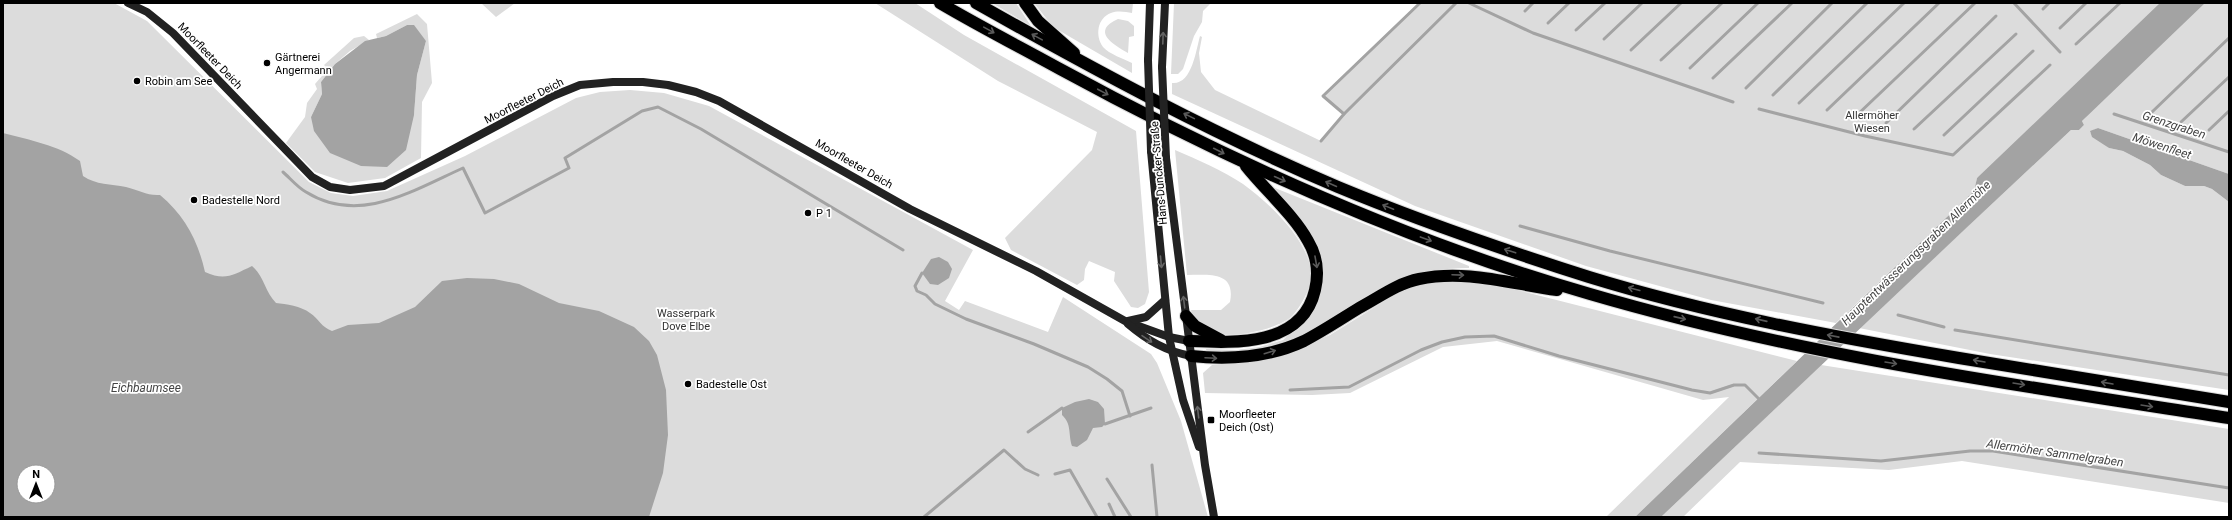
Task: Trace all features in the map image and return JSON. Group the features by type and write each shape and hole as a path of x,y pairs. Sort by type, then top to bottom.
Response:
{"highway":[{"path":"940,3 1109,96 1244,163 1327,201 1407,232 1588,294 1784,343 1852,356 2229,418"},
{"path":"976,3 1095,70 1293,167 1413,217 1592,278 1665,298 1799,329 1868,343 2229,402"},
{"path":"1025,3 1046,28 1095,70"},
{"path":"1189,341 1228,343 1244,342 1269,337 1289,327 1309,307 1317,281 1315,256 1303,232 1244,163"},
{"path":"1191,356 1211,358 1248,357 1282,349 1304,341 1393,288 1418,279 1447,275 1481,276 1533,287 1588,294"},
{"path":"1186,316 1199,328 1228,343"}],"street":[{"name":"Moorfleeter Deich","path":"128,3 146,12 173,33 312,177 330,186 350,190 384,186 553,96 580,85 612,82 643,82 668,85 719,101 910,209 1036,271 1125,321 1169,337 1189,341"},
{"name":"Hans-Duncker-Straße","path":"1150,3 1148,60 1151,150 1169,337 1184,400 1205,465"},
{"name":"Hans-Duncker-Straße","path":"1165,3 1162,67 1166,158 1205,465"},
{"path":"1125,321 1146,317 1165,300"},
{"name":"Moorfleeter Deich","path":"1125,321 1147,340 1172,352 1191,356"},
{"path":"1205,465 1214,517"}],"green space":[{"name":"Wasserpark Dove Elbe","path":"3,3 114,3 147,21 309,182 331,193 353,196 387,191 465,156 576,98 600,92 630,90 664,93 709,106 973,250 945,301 959,310 965,301 1048,332 1063,297 1151,354 1157,363 1181,421 1208,517 3,517"},
{"path":"481,3 515,3 496,17"},
{"path":"875,3 915,3 964,35 1136,131 1149,292 1145,304 1138,308 1131,307 1114,281 1115,272 1089,261 1085,269 1084,280 1077,285 1011,250 1005,238 1092,150 1097,132 998,81"},
{"path":"992,3 1016,3 1031,26"},
{"path":"1034,3 1133,3 1132,13 1116,12 1106,15 1100,23 1098,33 1100,43 1106,50 1132,63 1132,73 1053,27"},
{"path":"1174,3 1211,3 1203,11 1202,22 1194,36 1183,69 1178,74 1171,74"},
{"name":"Allermöher Wiesen","path":"1420,3 2229,3 2229,174 2098,128 2090,132 2109,148 2123,151 2150,165 2161,175 2185,186 2204,186 2212,189 2229,202 2229,390 1990,354 1859,328 2071,130 2079,130 2084,125 2082,121 2087,116 1977,178 1974,191 1836,323 1711,300 1586,266 1415,206 1172,94 1172,83 1179,82 1189,73 1195,58 1200,36 1202,37 1199,53 1201,72 1215,90 1321,141 1344,114 1323,96"},
{"path":"417,14 427,24 432,83 422,102 421,158 385,178 348,183 315,172 286,143 305,117 307,103 317,89 315,84 328,69 324,65 354,38 364,36 369,40 350,51 335,64 321,82 322,94 311,117 414,115 417,75 426,41 407,25 386,36 377,38 376,34"},
{"path":"1118,19 1128,21 1134,26 1134,36 1129,37 1128,53 1116,46 1105,33 1106,28"},
{"path":"1175,150 1201,161 1243,184 1275,211 1295,234 1308,259 1311,276 1309,288 1300,306 1293,315 1286,320 1265,329 1226,335 1215,334 1207,331 1195,319 1191,310 1221,310 1230,302 1231,292 1229,285 1225,280 1219,277 1212,275 1187,275"},
{"path":"1270,186 1469,266 1469,268 1425,272 1393,282 1311,331 1298,338 1276,346 1266,349 1247,351 1207,353 1206,349 1237,350 1259,347 1283,340 1308,317 1321,261"},
{"path":"1471,280 1513,289 1797,361 1635,517 1606,517 1729,397 1703,400 1497,341 1443,347 1350,393 1312,395 1205,393 1203,373 1212,365 1246,362 1294,351 1330,335 1407,287 1437,281"},
{"path":"1821,365 2229,429 2229,503 1962,461 1889,470 1740,462 1683,517 1661,517"}],"water":[{"name":"Hauptentwässerungsgraben Allermöhe","path":"2160,3 2205,3 2082,121 2084,125 2079,130 2071,130 1661,517 1635,517 1974,191 1977,178"},
{"path":"407,25 414,25 426,41 417,75 414,115 406,150 387,167 361,166 330,153 314,131 311,117 322,94 321,82 335,64 365,41 386,36"},
{"path":"2098,128 2229,174 2229,202 2212,189 2204,186 2185,186 2161,175 2150,165 2123,151 2109,148 2092,137 2090,131"},
{"name":"Eichbaumsee","path":"3,133 53,147 71,155 80,161 83,176 93,181 126,187 151,195 160,195 177,212 189,230 199,250 205,272 218,276 229,276 252,266 259,274 269,294 276,303 293,306 306,311 332,331 348,325 379,323 415,307 442,281 467,278 494,279 519,284 559,303 599,311 634,327 649,341 657,355 666,390 668,435 663,473 649,517 3,517"},
{"path":"939,257 948,262 952,269 949,278 938,285 930,284 922,273 931,259"},
{"path":"1089,399 1098,402 1104,409 1105,424 1102,427 1093,428 1087,440 1077,447 1072,446 1069,426 1062,415 1062,408 1075,402"}],"waterway":[{"path":"1321,141 1344,114 1323,96 1420,3"},
{"path":"1344,114 1456,3"},
{"path":"1469,3 1533,33 1733,102"},
{"path":"1525,11 1533,3"},
{"path":"1548,23 1569,3"},
{"path":"1576,30 1605,3"},
{"path":"1604,39 1642,3"},
{"path":"1631,50 1681,3"},
{"path":"1661,60 1722,3"},
{"path":"1690,68 1758,3"},
{"path":"1713,78 1792,3"},
{"path":"1746,88 1832,3"},
{"path":"1773,95 1867,3"},
{"path":"1799,103 1904,3"},
{"path":"1827,110 1939,3"},
{"path":"1856,116 1975,3"},
{"path":"2014,3 2060,52"},
{"path":"2043,9 2049,3"},
{"path":"2060,28 2086,3"},
{"path":"2076,44 2120,3"},
{"path":"1886,123 1996,16"},
{"path":"1914,129 2016,34"},
{"path":"2152,112 2229,38"},
{"path":"1944,135 2033,51"},
{"path":"1759,109 1865,136 1953,155 2050,65"},
{"path":"2181,122 2229,77"},
{"path":"283,172 303,190 326,201 346,205 366,205 385,201 405,194 463,168 485,213 569,168 565,158 642,111 658,107 701,129 903,250"},
{"path":"2209,130 2229,111"},
{"name":"Grenzgraben","path":"2114,114 2229,152"},
{"path":"1520,226 1610,251 1823,303"},
{"path":"922,273 915,286 917,291 926,295 935,304 966,319 1034,344 1088,367 1122,391 1130,416"},
{"path":"1898,315 1944,327"},
{"path":"1955,330 2229,375"},
{"path":"1290,390 1349,387 1421,350 1442,342 1465,337 1494,336 1559,356 1692,390 1710,393 1734,385 1745,385 1761,401"},
{"path":"1028,432 1062,408"},
{"path":"1105,424 1151,408"},
{"path":"924,517 1004,450 1025,469 1038,475"},
{"name":"Allermöher Sammelgraben","path":"1759,453 1881,461 1970,451 1993,451 2229,488"},
{"path":"1152,465 1157,517"},
{"path":"1055,474 1070,470 1097,517"},
{"path":"1107,479 1131,517"},
{"path":"1109,504 1115,517"}],"place":[{"name":"Gärtnerei Angermann","path":"267,63"},
{"name":"Robin am See","path":"137,81"},
{"name":"Badestelle Nord","path":"194,200"},
{"name":"P 1","path":"808,213"},
{"name":"Badestelle Ost","path":"688,384"},
{"name":"Moorfleeter Deich (Ost)","path":"1211,420"}],"water label":[{"name":"Möwenfleet","path":"2162,146"}]}
